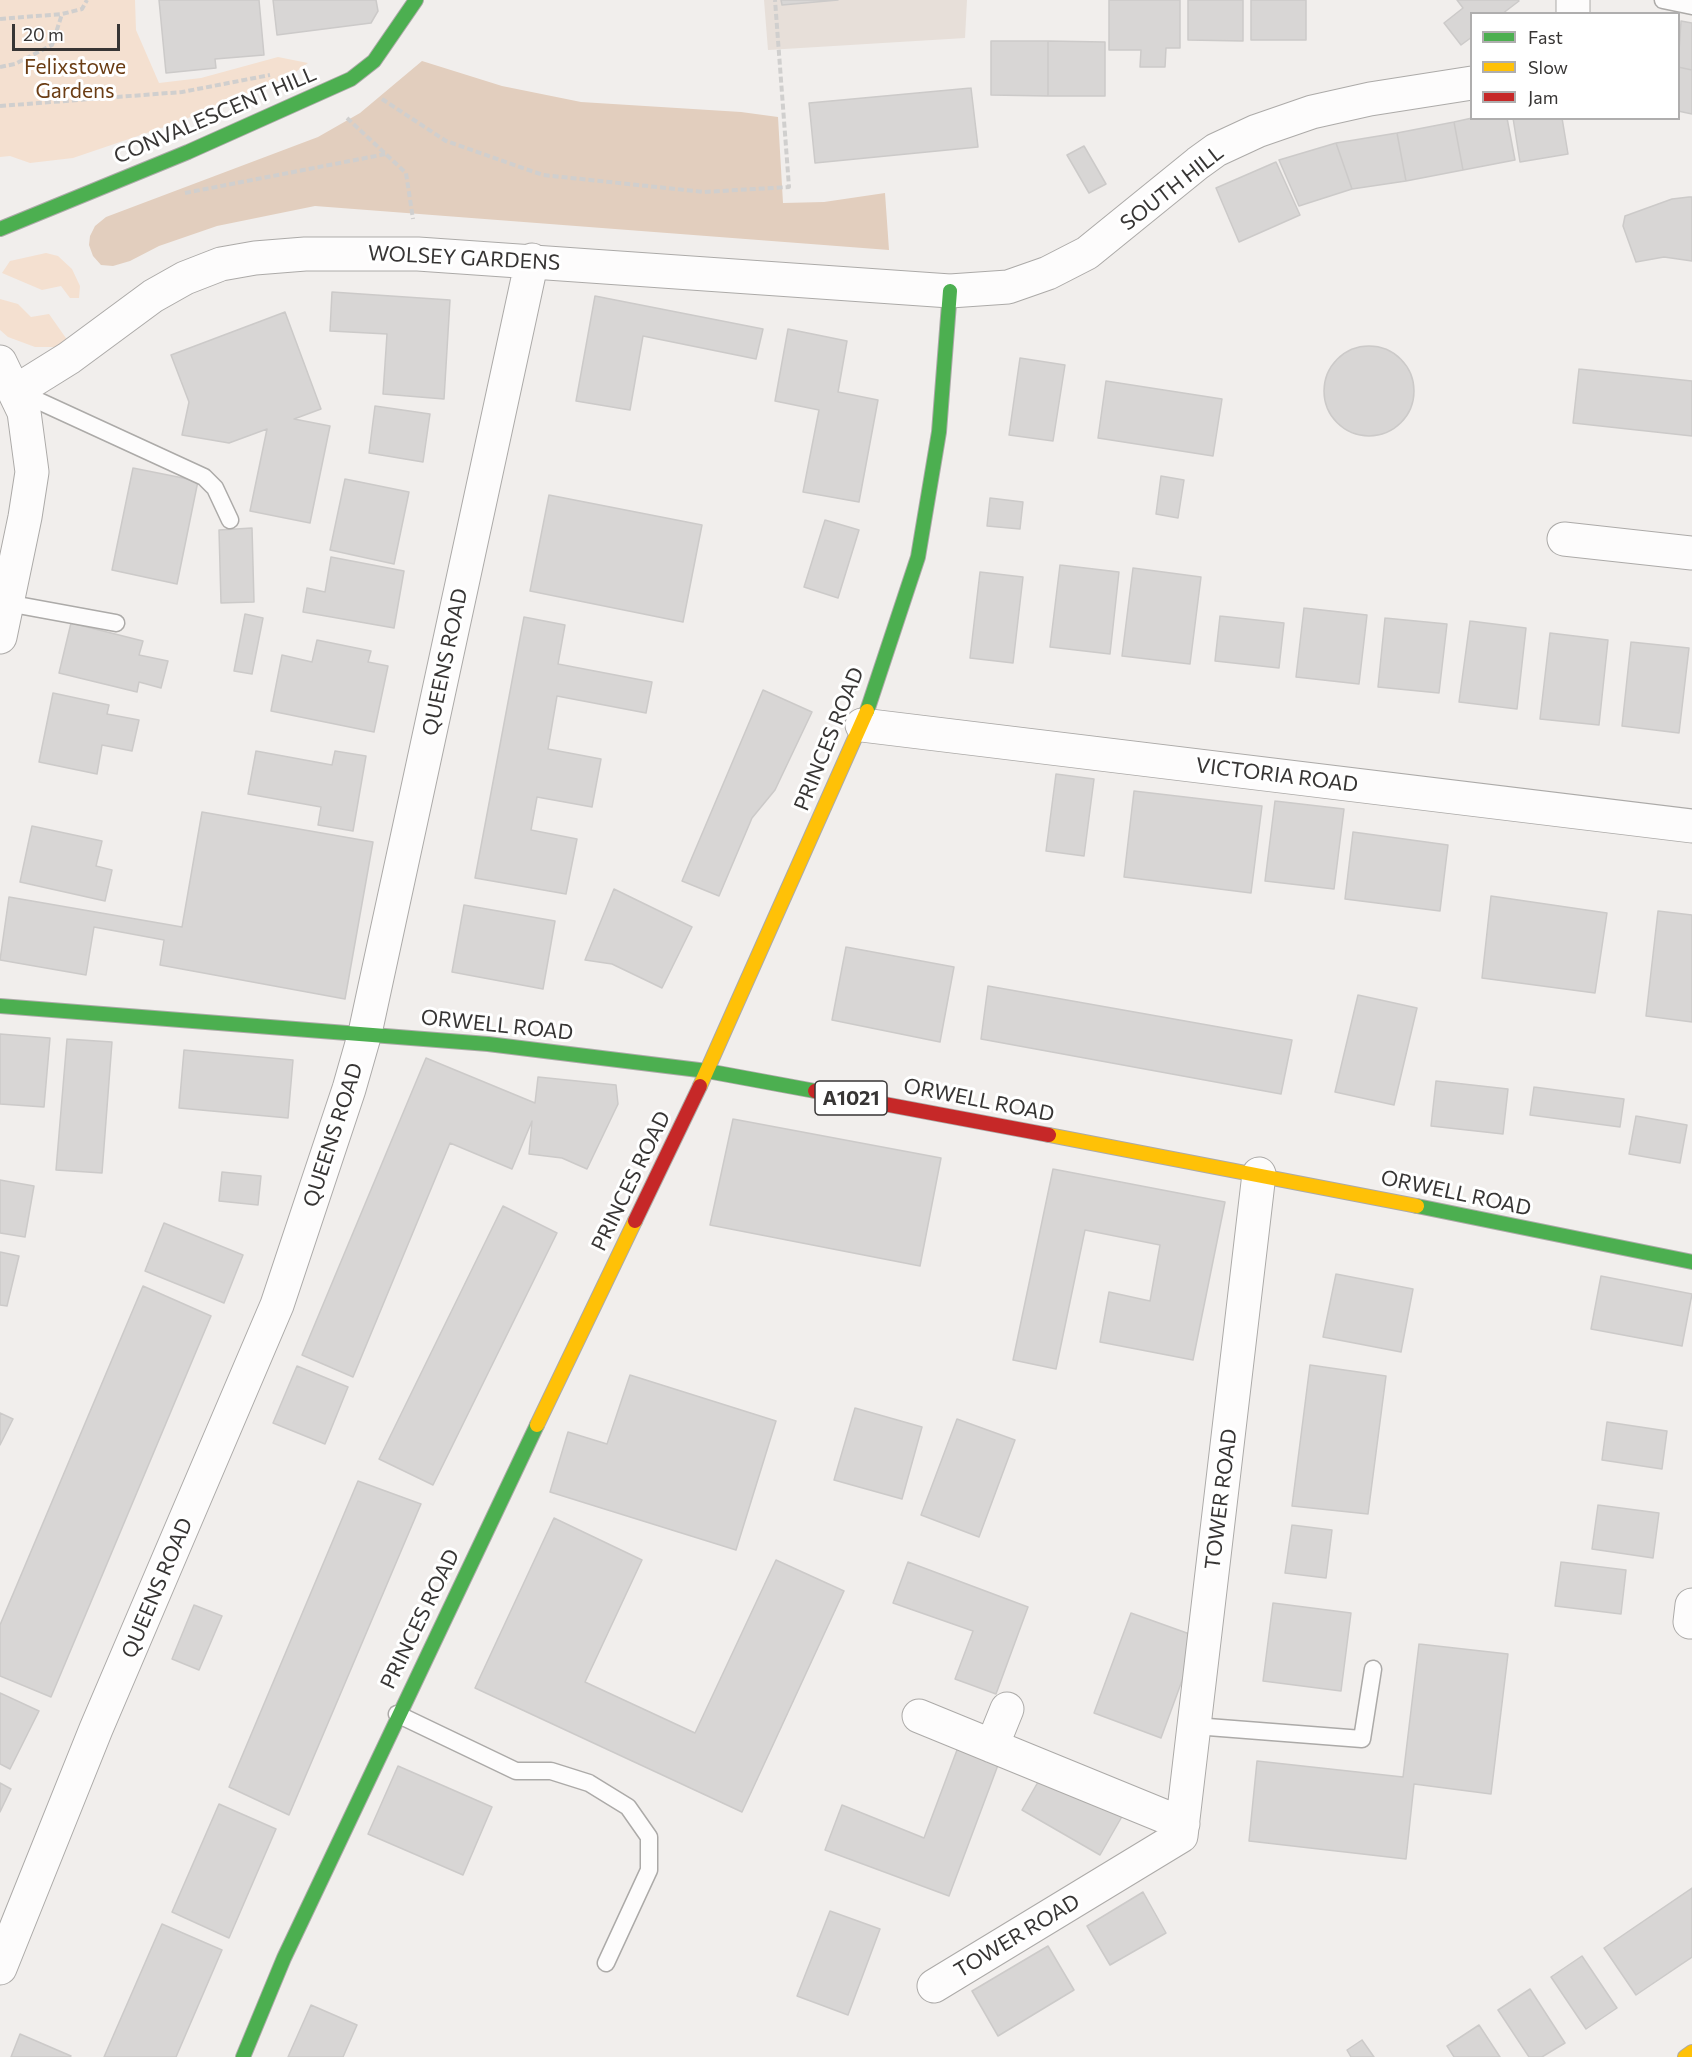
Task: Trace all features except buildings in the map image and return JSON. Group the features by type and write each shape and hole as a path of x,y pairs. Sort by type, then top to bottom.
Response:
{"street":[{"name":"CONVALESCENT HILL","path":"0,229 188,152 351,79 374,61 416,0"},
{"name":"SOUTH HILL","path":"950,291 1008,287 1069,263 1104,240 1216,150 1257,130 1323,109 1470,83"},
{"name":"WOLSEY GARDENS","path":"16,391 69,358 153,296 184,278 221,264 305,254 418,254 532,260 950,291"},
{"name":"QUEENS ROAD","path":"0,1968 96,1729 277,1305 350,1089 365,1033 532,260"},
{"name":"PRINCES ROAD","path":"243,2057 284,1958 398,1714 707,1071 861,725 918,557 939,432 950,291"},
{"path":"0,362 16,391 28,427 32,472 0,637"},
{"path":"1564,539 1692,553"},
{"name":"VICTORIA ROAD","path":"861,725 1692,826"},
{"name":"ORWELL ROAD","path":"0,1006 488,1044 707,1071 1259,1174 1692,1262"},
{"name":"TOWER ROAD","path":"934,1986 1181,1836 1259,1174"},
{"path":"992,1746 1007,1709"},
{"path":"919,1716 1183,1824"},
{"path":"1684,2057 1692,2052"}],"lane":[{"path":"1663,0 1692,6"},
{"path":"16,391 204,477 216,488 230,520"},
{"path":"7,603 116,623"},
{"path":"1195,1726 1362,1739 1373,1669"},
{"path":"398,1714 516,1771 551,1771 589,1783 628,1808 650,1837 649,1870 606,1964"}],"path":[{"path":"0,19 62,14 82,9 87,0"},
{"path":"351,79 446,141 543,175 704,192 789,187 775,0"},
{"path":"0,67 15,64 52,45 62,14"},
{"path":"0,106 182,92 278,74"},
{"path":"322,92 406,173 418,254"},
{"path":"180,194 386,154"}],"shaded area":[{"path":"764,0 967,0 965,38 768,50"},
{"path":"422,61 502,86 581,102 741,112 778,117 783,203 824,202 885,193 889,250 315,206 217,226 159,246 130,261 113,266 101,265 93,256 89,245 90,236 95,226 106,217 318,137 360,113"}],"green space":[{"name":"Felixstowe Gardens","path":"0,0 135,0 136,30 159,83 201,78 278,57 308,63 290,76 176,123 73,158 30,163 10,156 0,157"},
{"path":"46,253 58,256 72,269 80,286 79,298 70,298 61,286 42,290 2,273 10,261"},
{"path":"0,299 18,304 31,317 49,314 68,341 56,347 35,347 8,337 0,330"}],"traffic: fast":[{"path":"0,229 188,152 351,79 374,61 416,0"},
{"path":"867,711 918,557 939,432 950,291"},
{"path":"0,1006 488,1044 707,1071 815,1091"},
{"path":"1417,1206 1692,1262"},
{"path":"243,2057 284,1958 537,1425"}],"traffic: slow":[{"path":"700,1086 867,711"},
{"path":"1049,1135 1417,1206"},
{"path":"537,1425 635,1221"},
{"path":"1685,2057 1692,2052"}],"traffic: jam":[{"path":"635,1221 700,1086"},
{"path":"815,1091 1049,1135"}]}
